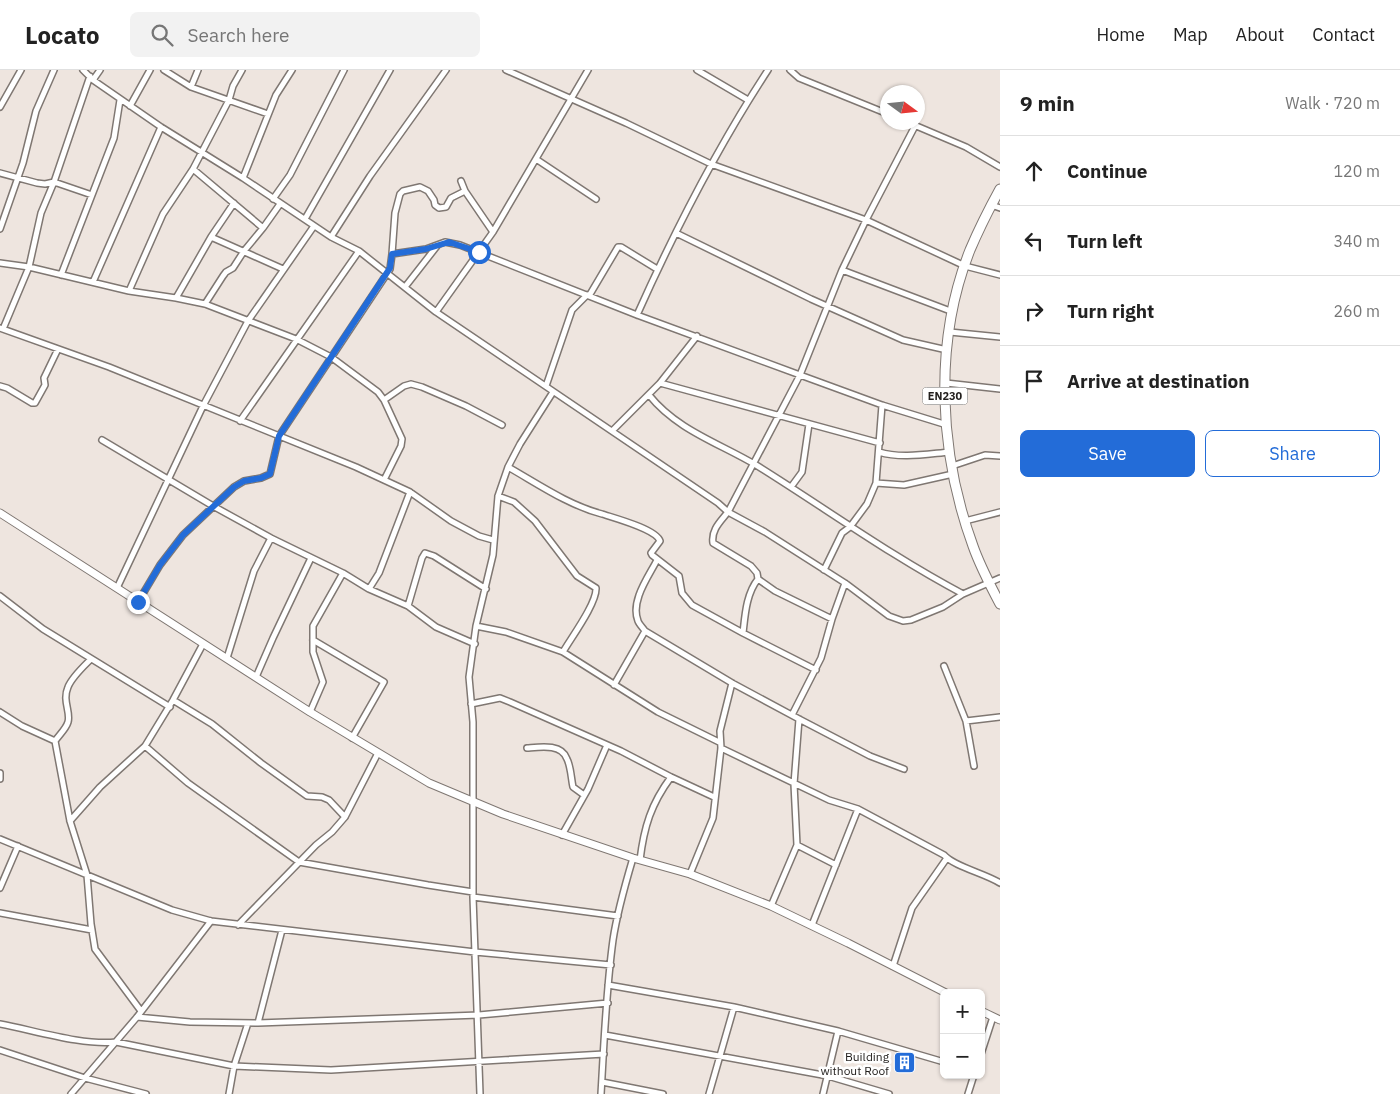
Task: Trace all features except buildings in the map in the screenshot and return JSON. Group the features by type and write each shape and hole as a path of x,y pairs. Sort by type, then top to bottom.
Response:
{"main road":[{"name":"EN230","path":"1000,189 996,207 965,266 953,312 946,383 950,452 965,521 973,547 1000,604"}],"street":[{"path":"0,107 20,70"},
{"path":"0,229 17,179 36,111 54,70"},
{"path":"83,70 120,100 161,127 243,178 331,238 359,251 436,312 612,430 718,503 728,512 765,532 845,583 889,616 903,621 911,620 943,607 963,594 1000,578"},
{"path":"100,70 91,78 41,213 29,267 2,328 109,367 356,467 410,492 451,521 478,536 493,540"},
{"path":"130,106 150,70"},
{"path":"164,70 191,87 268,114"},
{"path":"191,87 198,70"},
{"path":"129,291 163,214 193,169 229,100 242,70"},
{"path":"243,178 276,95 292,70"},
{"path":"273,199 290,175 344,70"},
{"path":"305,219 390,70"},
{"path":"331,238 370,176 446,70"},
{"path":"506,70 571,98 711,164 866,220 965,266 1000,276"},
{"path":"436,312 493,232 588,70"},
{"path":"697,70 748,100"},
{"path":"637,315 711,164 748,100 768,70"},
{"path":"790,70 799,78 880,111"},
{"path":"61,274 114,138 120,100"},
{"path":"94,282 161,127"},
{"path":"832,619 775,591 758,579 757,573 751,566 713,543 713,534 716,526 728,512 800,376 842,270 913,130"},
{"path":"925,130 966,147 1000,167"},
{"path":"536,159 596,199"},
{"path":"193,169 264,228"},
{"path":"0,173 37,184 54,182 92,195"},
{"path":"461,181 465,191 493,232"},
{"path":"138,602 160,565 183,535 239,484 270,474 279,436 390,268 395,213 400,194 404,191 420,187 428,191 435,205 440,208 446,207 451,198 465,191"},
{"path":"176,298 211,237 234,203"},
{"path":"205,304 226,272 233,268 280,204"},
{"path":"117,588 203,406 248,321 314,226"},
{"path":"676,234 811,299 903,340 948,350"},
{"path":"211,237 283,269"},
{"path":"392,254 449,242 800,376 882,405 947,425"},
{"path":"405,287 437,246"},
{"path":"546,386 572,310 588,296 618,247 658,269"},
{"path":"240,421 359,251"},
{"path":"0,263 29,267 129,291 205,304 296,339 331,357 368,384 384,400 402,439 401,446 384,480"},
{"path":"842,270 953,312"},
{"path":"950,332 1000,337"},
{"path":"612,430 660,383 697,336"},
{"path":"0,386 35,403 46,385 44,378 58,349"},
{"path":"660,383 880,443"},
{"path":"946,383 1000,389"},
{"path":"384,400 404,386 411,384 466,406 502,425"},
{"path":"480,1094 473,895 469,676 476,626 493,555 498,496 508,467 520,444 553,392"},
{"path":"649,395 670,418 702,438 753,464 930,577 963,594"},
{"path":"824,570 842,534 850,527 867,504 876,483 882,405"},
{"path":"790,487 802,472 809,424"},
{"path":"102,440 167,481 271,538 343,573 369,589 408,606 436,627 474,644"},
{"path":"879,452 905,456 950,452"},
{"path":"876,483 904,485 953,470 985,455 1000,456"},
{"path":"508,467 568,501 588,510 624,520 656,536 660,541 651,553 657,560 679,576 682,593 692,605 743,634 816,670"},
{"path":"369,589 379,573 410,492"},
{"path":"498,496 514,502 535,521 577,576 596,588 596,593 587,612 563,652"},
{"path":"965,521 1000,512"},
{"path":"0,513 310,712 429,783 562,835 690,874 771,906 940,990"},
{"path":"227,658 254,570 271,538"},
{"path":"408,606 425,553 434,556 486,589"},
{"path":"256,677 311,558"},
{"path":"657,560 638,598 636,610 638,621 645,631 732,683 799,719 870,756 904,769"},
{"path":"310,712 323,682 313,652 312,626 343,573"},
{"path":"743,634 753,585 758,579"},
{"path":"792,715 822,658 832,619 845,583"},
{"path":"0,596 43,629 170,706"},
{"path":"476,626 506,632 563,652 658,712 794,784 829,800 858,810 947,858 1000,882"},
{"path":"614,685 645,631"},
{"path":"313,640 384,682 352,738"},
{"path":"70,821 100,787 145,746 170,706 203,644"},
{"path":"91,659 67,688 65,702 69,717 68,722 55,741 70,821 87,875 92,930 96,949 141,1011"},
{"path":"944,666 966,721 974,766"},
{"path":"690,874 713,818 720,731 732,683"},
{"path":"471,704 500,698 607,745 714,798"},
{"path":"173,700 212,724 260,763 307,796 326,798 345,817"},
{"path":"1,714 55,741"},
{"path":"966,721 1000,716"},
{"path":"771,906 797,845 794,784 799,719"},
{"path":"562,835 584,795 607,745"},
{"path":"145,746 188,783 299,862 473,895 618,916"},
{"path":"527,748 548,746 563,753 567,757 573,787 584,795"},
{"path":"238,925 345,817 378,753"},
{"path":"0,773 0,779"},
{"path":"601,1094 608,985 618,916 644,831 657,799 670,777"},
{"path":"812,925 858,810"},
{"path":"0,839 172,910 211,921 475,952 611,965"},
{"path":"797,845 836,865"},
{"path":"0,888 18,846"},
{"path":"893,966 912,908 947,858"},
{"path":"0,913 92,930"},
{"path":"70,1094 137,1017 211,921"},
{"path":"258,1023 282,930"},
{"path":"608,985 734,1007 838,1031 940,1061"},
{"path":"137,1017 190,1022 258,1023 478,1015 608,1003"},
{"path":"709,1094 734,1007"},
{"path":"985,1045 996,1019"},
{"path":"229,1094 234,1066 248,1023"},
{"path":"0,1024 75,1039 105,1043 116,1042 234,1066 331,1070 604,1054"},
{"path":"823,1094 838,1031"},
{"path":"605,1035 828,1076 889,1094"},
{"path":"0,1050 84,1078 146,1094"},
{"path":"968,1094 973,1079"},
{"path":"602,1082 663,1094"}],"place":[{"name":"Building without Roof","path":"905,1063"}],"route":[{"path":"138,602 160,565 183,535 234,487 244,481 261,478 270,474 279,436 390,268 392,254 426,249 445,242 454,243 479,252"}]}
